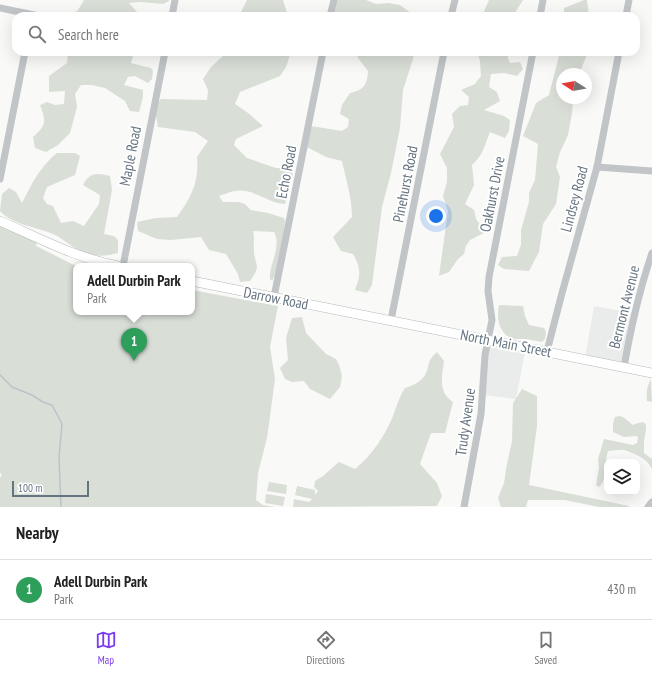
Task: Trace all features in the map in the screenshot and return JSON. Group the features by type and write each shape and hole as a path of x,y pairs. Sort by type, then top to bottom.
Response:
{"main road":[{"path":"0,221 81,256 104,263"},
{"name":"Darrow Road","path":"195,282 359,314"},
{"name":"North Main Street","path":"359,314 652,373"}],"street":[{"path":"173,12 175,0"},
{"path":"331,12 334,0"},
{"path":"453,12 455,0"},
{"path":"541,12 543,0"},
{"path":"627,12 629,0"},
{"path":"0,8 17,12"},
{"path":"0,179 24,56"},
{"name":"Maple Road","path":"123,263 164,56"},
{"name":"Echo Road","path":"274,297 322,56"},
{"name":"Pinehurst Road","path":"391,320 443,56"},
{"name":"Oakhurst Drive","path":"488,341 492,314 488,291 489,277 532,56"},
{"name":"Lindsey Road","path":"547,351 597,167 618,56"},
{"path":"597,167 652,171"},
{"name":"Bermont Avenue","path":"624,367 634,309 641,283 652,253"},
{"name":"Trudy Avenue","path":"464,507 481,414 484,392 484,366 488,341"},
{"path":"648,507 652,502"}],"shaded area":[{"path":"84,0 169,0 163,4 140,2 129,3 137,12 76,12"},
{"path":"247,0 283,0 287,12 241,12"},
{"path":"337,0 366,0 376,4 389,3 400,5 410,12 335,12"},
{"path":"489,0 523,0 516,12 484,12"},
{"path":"587,0 588,12 564,12 564,8"},
{"path":"68,56 133,56 131,63 151,68 153,71 152,79 148,83 135,76 128,77 124,85 143,90 143,97 139,112 130,111 125,101 105,88 92,85 81,85 75,94 77,107 70,133 58,145 46,152 35,148 33,137 41,129 44,122 40,105 47,102 55,105 64,104 65,91 49,92 49,76 67,63"},
{"path":"223,56 290,56 286,67 280,76 240,92 235,104 263,126 236,139 234,145 247,158 276,168 287,168 293,173 285,204 275,202 251,192 243,191 232,192 219,196 223,202 238,202 245,204 251,210 284,218 285,221 281,252 272,281 270,279 270,273 277,243 274,232 253,231 257,268 250,281 240,282 238,274 226,254 209,250 201,237 171,240 157,239 138,231 137,222 156,218 177,217 187,202 196,181 197,157 208,141 195,132 158,127 156,105 161,99 207,100 208,90 203,79 211,67"},
{"path":"357,56 413,56 403,90 400,128 391,173 382,207 372,285 367,293 355,290 359,276 358,263 353,254 341,251 333,237 352,217 350,196 342,161 326,157 307,147 311,126 342,131 348,127 349,119 340,114 342,105 350,93 359,90 364,86 368,76 368,71"},
{"path":"478,56 508,56 510,63 520,62 523,69 517,76 504,73 491,74 489,87 497,92 500,101 484,110 504,116 510,120 509,131 505,138 490,132 485,146 472,165 474,185 465,204 474,210 476,219 486,232 470,240 466,246 464,254 458,259 449,272 439,276 448,211 443,196 447,182 447,168 440,154 454,127 452,114 460,106 468,105 469,97 461,90 475,84 481,76"},
{"path":"559,56 586,56 582,68 556,68 556,104 573,104 572,113 568,135 560,152 556,167 560,177 556,204 543,224 539,252 529,271 504,269 498,265 502,257 517,256 521,245 521,230 529,202 529,193 535,180 538,144 523,136 536,103 549,95"},
{"path":"57,153 75,153 80,156 75,175 47,187 43,198 47,204 53,206 61,223 73,221 84,226 99,204 100,195 83,185 88,178 94,174 110,176 112,190 104,234 114,236 118,240 118,253 102,256 85,253 53,234 18,223 5,216 0,211 2,194 9,188 16,192 22,203 41,170"},
{"path":"0,221 38,238 36,246 73,264 73,315 195,315 195,291 278,306 270,347 275,379 267,438 258,473 256,500 263,505 275,507 0,507 0,477 2,476 0,472"},
{"path":"499,305 523,306 529,325 544,328 546,332 545,339 542,342 528,339 514,339 509,337 502,330 498,320"},
{"path":"594,306 634,312 624,367 585,359"},
{"path":"302,317 306,333 326,354 336,359 339,365 342,376 340,387 330,399 310,389 304,381 292,382 285,379 280,368 288,360 286,338 292,318"},
{"path":"488,341 526,347 516,399 483,395"},
{"path":"437,352 444,361 442,378 443,389 448,398 453,402 445,433 431,433 420,464 437,483 442,496 437,506 293,507 294,499 309,502 312,499 295,495 297,486 315,490 315,495 318,491 314,487 315,481 339,462 355,469 367,458 386,431 405,388 421,380 427,372 431,359"},
{"path":"651,379 652,402 647,401 647,390"},
{"path":"522,389 537,396 537,426 529,485 629,506 628,507 599,507 565,500 528,500 526,507 501,507 498,498 504,483 512,441 513,403"},
{"path":"615,417 623,417 633,425 643,422 645,424 646,430 644,453 652,459 652,469 650,465 640,456 624,450 608,451 607,459 604,459 604,480 599,487 596,485 599,468 598,459 604,439 633,445 637,443 638,437 636,436 624,437 613,432"},
{"path":"269,482 287,485 286,494 267,491"},
{"path":"266,494 285,497 283,506 265,503"}],"waterway":[{"path":"0,375 12,387 52,405 62,424 59,457 61,507"}],"place":[{"name":"Adell Durbin Park","path":"134,361"}]}
